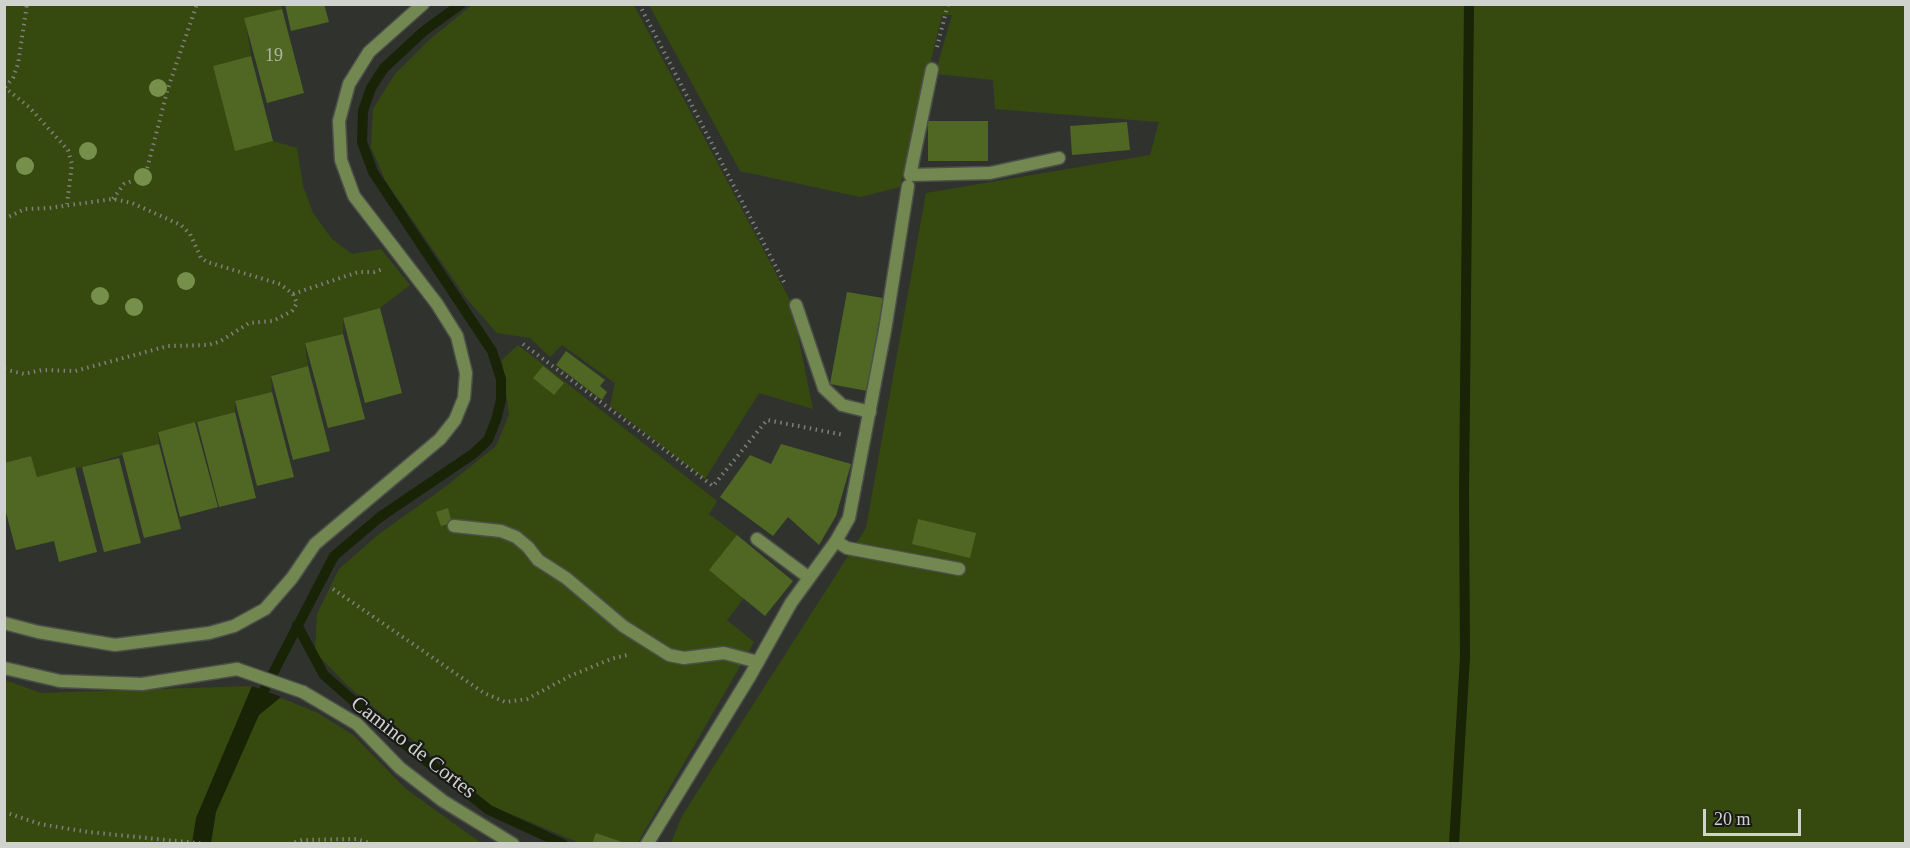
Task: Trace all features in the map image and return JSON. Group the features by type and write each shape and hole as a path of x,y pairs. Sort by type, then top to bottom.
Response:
{"street":[{"path":"4,623 38,632 114,645 209,633 234,626 265,609 292,578 315,544 440,439 455,420 464,398 466,373 457,336 354,196 341,160 339,121 349,84 369,52 423,4"},
{"path":"647,843 758,662 791,603 836,542 849,518 870,412 909,180 932,69"},
{"path":"909,180 990,173 1059,158"},
{"path":"796,305 824,388 842,405 870,412"},
{"path":"454,526 501,531 516,537 538,560 657,649 669,655 684,658 724,653 758,662"},
{"path":"757,539 808,577"},
{"path":"836,542 847,548 959,569"},
{"name":"Camino de Cortes","path":"4,668 60,681 142,684 237,669 303,692 357,724 400,768 443,801 513,843"}],"path":[{"path":"27,4 18,64 13,78 5,87 29,107 68,150 72,164 67,204"},
{"path":"113,199 119,188 140,178 147,169 168,88 197,4"},
{"path":"639,4 796,305"},
{"path":"932,69 948,4"},
{"path":"4,219 25,209 113,199 132,202 181,225 193,239 201,258 207,262 232,271 257,275 280,284 293,294 297,303 292,311 267,323 249,323 219,342 168,346 75,371 42,370 24,375 4,369"},
{"path":"293,294 301,289 357,272 379,271 399,255"},
{"path":"523,344 713,486 767,420 865,439"},
{"path":"333,589 484,693 505,702 527,699 570,676 610,659 657,649"},
{"path":"4,812 40,824 88,832 206,843"},
{"path":"289,843 302,840 356,838 373,843"}],"green space":[{"path":"4,5 281,5 282,9 245,18 251,56 213,66 235,150 273,141 297,148 303,186 313,213 332,239 352,254 381,249 410,285 380,308 343,318 343,334 305,343 308,366 271,375 272,392 235,401 235,412 158,432 159,444 82,467 37,477 31,456 5,463"},
{"path":"472,5 634,5 791,302 813,409 759,393 705,479 610,406 615,383 562,345 550,357 530,338 497,333 467,299 385,180 371,147 373,109 395,74 429,40"},
{"path":"649,5 1905,5 1905,843 671,843 682,816 866,528 926,193 1150,155 1159,122 995,109 993,80 935,74 952,15 942,15 900,187 860,197 740,171"},
{"path":"518,345 717,501 709,514 737,535 744,598 727,620 754,642 637,844 580,843 492,806 348,686 315,652 317,614 339,569 379,534 445,487 496,446 509,415 502,360"},
{"path":"5,680 41,693 252,686 318,713 353,735 406,789 481,843 5,844"}],"shaded area":[{"path":"252,686 281,697 259,715 216,812 211,843 192,843 196,818"}],"building":[{"path":"285,4 324,4 329,22 291,31"},
{"path":"282,9 304,93 267,103 244,18"},
{"path":"251,56 273,141 235,151 213,66"},
{"path":"928,121 988,121 988,161 928,161"},
{"path":"1127,122 1130,150 1072,155 1070,126"},
{"path":"847,292 883,298 867,391 830,384"},
{"path":"380,308 402,393 365,403 343,318"},
{"path":"343,334 365,419 328,428 305,343"},
{"path":"566,351 605,380 600,386 607,392 602,400 556,365"},
{"path":"308,366 330,451 293,460 271,376"},
{"path":"543,366 564,383 554,395 533,378"},
{"path":"272,392 294,477 257,486 235,401"},
{"path":"235,412 256,498 219,507 197,422"},
{"path":"195,422 218,507 180,517 158,432"},
{"path":"159,444 181,529 144,538 122,453"},
{"path":"781,444 851,464 836,516 819,545 788,517 773,536 720,497 750,455 771,464"},
{"path":"31,456 37,477 75,467 97,552 59,562 54,541 16,550 4,505 4,463"},
{"path":"119,458 141,543 104,552 82,467"},
{"path":"448,508 452,523 441,526 436,512"},
{"path":"918,519 976,533 970,558 912,544"},
{"path":"737,535 793,581 765,616 709,570"},
{"path":"596,833 625,843 625,844 592,844"}],"waterway":[{"path":"258,702 334,556 380,517 473,454 488,440 496,420 501,400 501,379 492,351 373,172 362,142 363,111 371,88 384,68 424,31 461,4"},
{"path":"1454,844 1465,657 1464,494 1469,4"},
{"path":"297,625 324,675 383,727 489,810 563,844"}]}
